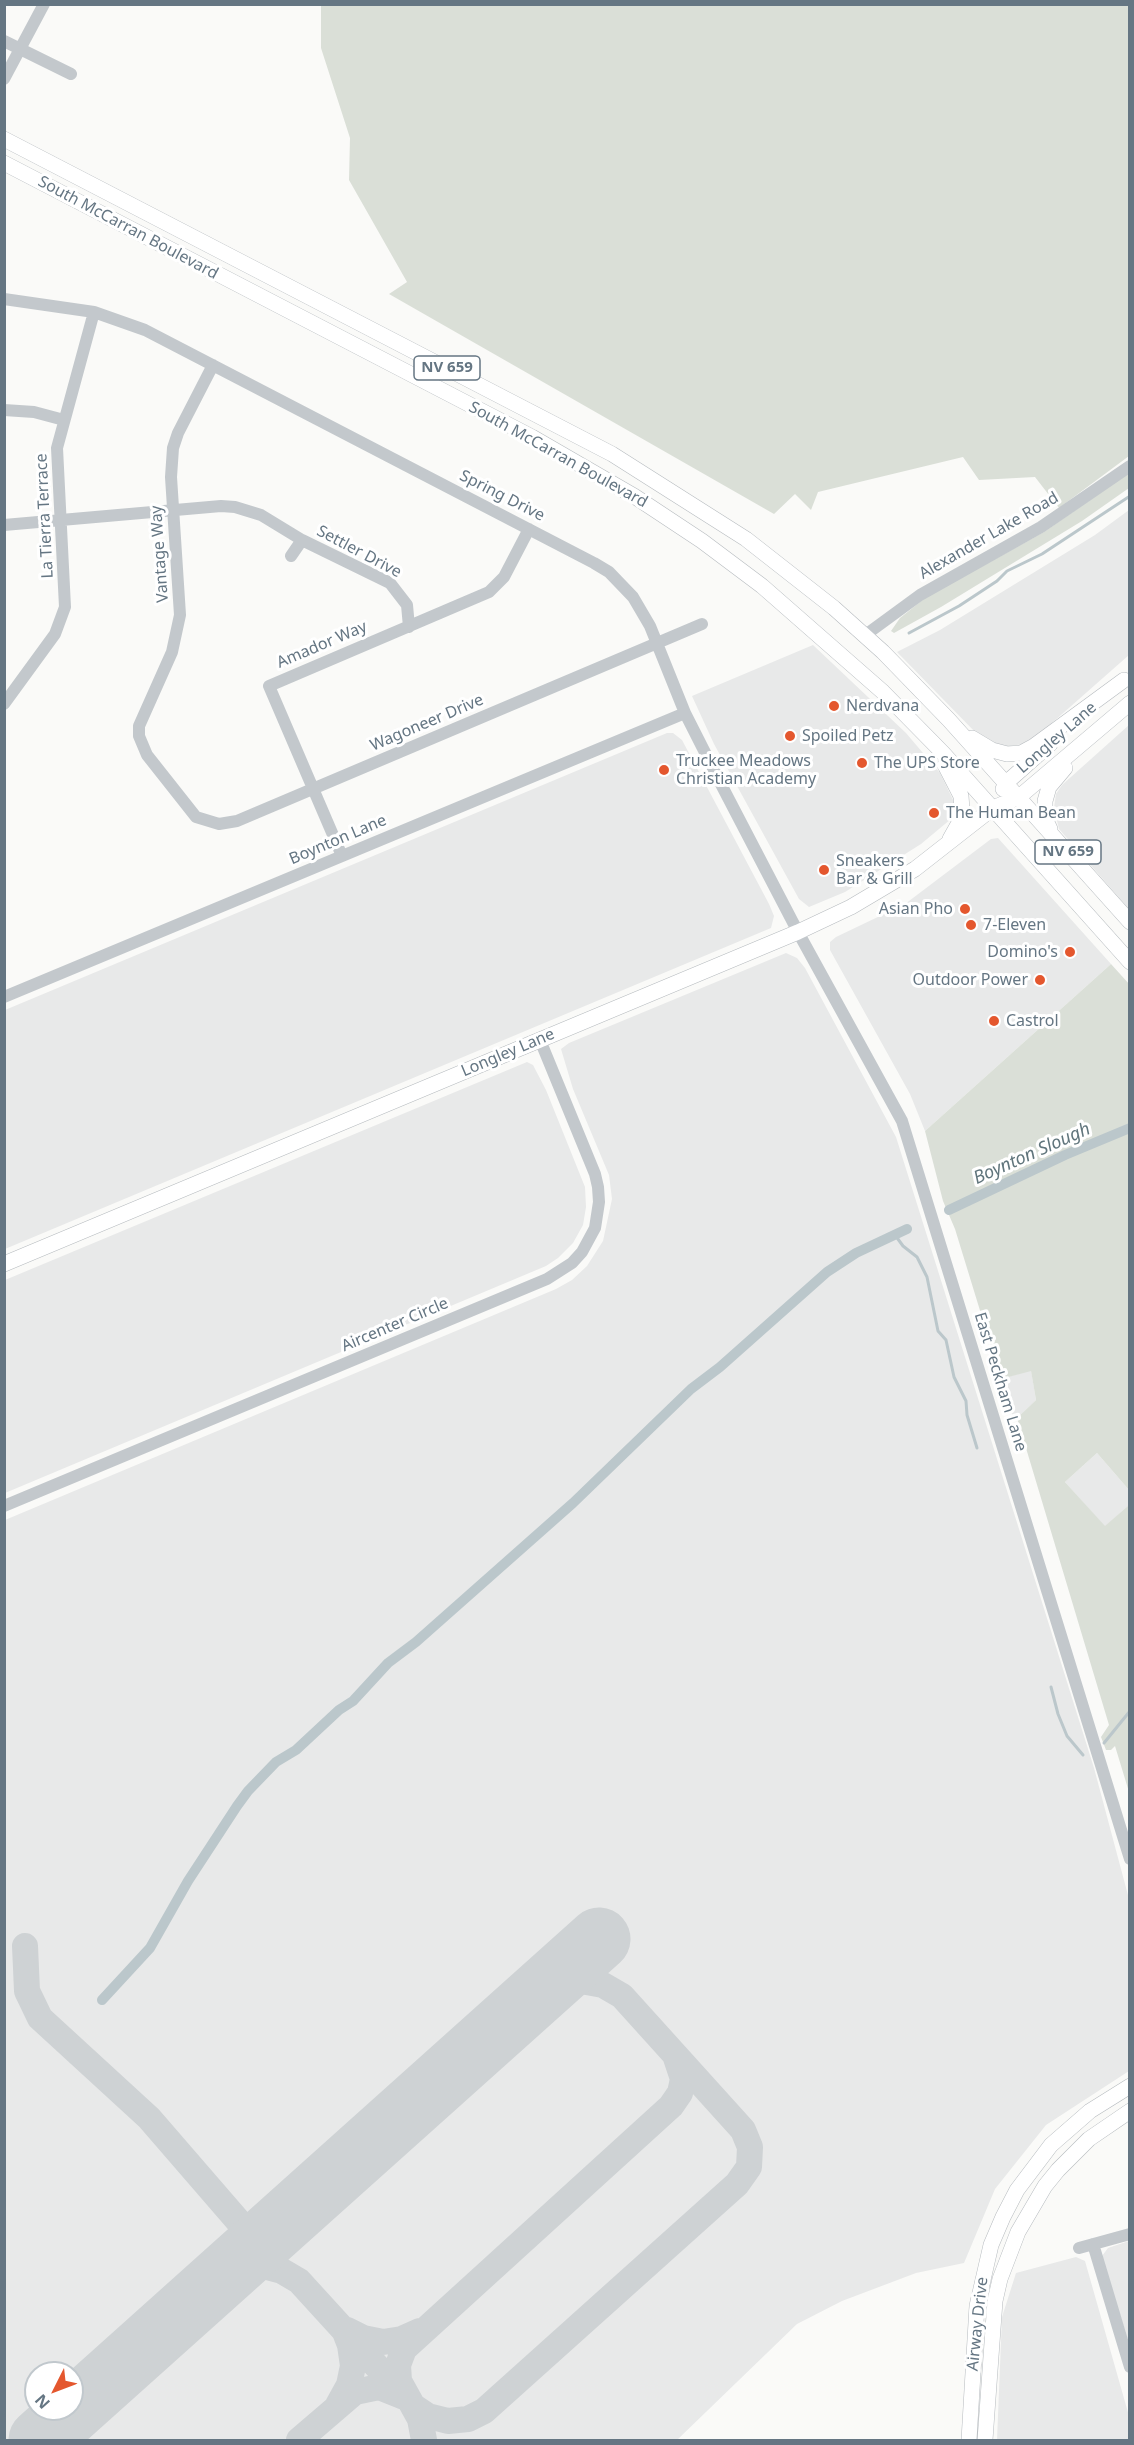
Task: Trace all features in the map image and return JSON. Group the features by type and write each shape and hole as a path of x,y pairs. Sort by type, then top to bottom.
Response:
{"main road":[{"name":"South McCarran Boulevard","path":"4,139 612,454 746,539 794,575 864,636 949,720 1130,922"},
{"name":"South McCarran Boulevard","path":"4,163 532,437 633,496 762,586 875,685 921,730 1130,962"},
{"path":"949,720 992,750 1007,754 1021,753 1127,678"},
{"name":"Longley Lane","path":"993,808 1006,783 1127,678"},
{"path":"1056,839 1045,818 1045,801 1049,787 1061,772 1130,705"},
{"name":"Longley Lane","path":"4,1264 798,932 883,889 946,845 993,808 1019,797 1130,705"},
{"path":"921,730 961,796 962,809 959,823 946,845"},
{"name":"Airway Drive","path":"969,2440 977,2306 985,2266 1003,2217 1017,2190 1051,2145 1090,2111 1130,2086"},
{"name":"Airway Drive","path":"985,2440 995,2301 1008,2257 1028,2213 1045,2186 1074,2152 1130,2111"}],"street":[{"path":"4,79 44,4"},
{"path":"4,40 71,74"},
{"name":"Spring Drive","path":"4,298 94,312 146,330 594,562 622,584 643,611 685,713 798,932"},
{"name":"La Tierra Terrace","path":"4,704 55,634 61,621 66,592 56,462 64,420 94,312"},
{"name":"Vantage Way","path":"209,823 189,811 147,755 140,736 142,715 168,660 177,633 181,598 171,477 173,448 178,433 213,365"},
{"path":"4,410 34,412 64,420"},
{"name":"Alexander Lake Road","path":"864,636 920,595 1041,527 1130,466"},
{"name":"Settler Drive","path":"4,525 173,509 235,507 261,515 302,540 390,583 407,605 409,627"},
{"name":"Amador Way","path":"342,856 269,686 481,596 497,585 529,529"},
{"name":"Settler Drive","path":"291,556 302,540"},
{"name":"Wagoneer Drive","path":"209,823 237,821 702,624"},
{"name":"Boynton Lane","path":"4,997 685,713"},
{"name":"East Peckham Lane","path":"798,932 892,1101 907,1135 1130,1859"},
{"name":"Aircenter Circle","path":"4,1506 547,1279 572,1263 582,1252 595,1228 599,1202 598,1187 595,1174 540,1040"},
{"path":"1079,2248 1130,2234"},
{"path":"1093,2244 1130,2367"}],"shaded area":[{"path":"321,5 1129,5 1129,456 1059,508 1035,477 979,480 963,457 818,492 811,510 795,494 774,514 389,294 407,282 349,180 350,138 321,48"},
{"path":"1129,473 1129,488 1082,521 941,607 894,633 891,631 900,618 925,598 1044,532"},
{"path":"1129,510 1129,655 1036,737 1024,744 1002,747 977,734 897,652 940,630 1095,535"},
{"path":"813,645 906,733 940,773 955,804 951,819 921,844 845,892 809,907 799,899 714,744 692,696"},
{"path":"1129,725 1129,909 1059,829 1054,808 1056,794 1062,785"},
{"path":"667,733 673,733 682,740 769,904 774,916 771,928 5,1249 5,1010"},
{"path":"998,838 1111,964 925,1131 910,1094 830,950 830,942 905,904 991,839"},
{"path":"786,953 797,958 805,968 896,1137 1094,1768 1129,1899 1129,2071 1046,2125 995,2189 964,2263 916,2273 842,2301 797,2324 677,2440 5,2440 5,1520 556,1289 572,1280 587,1266 603,1241 612,1199 609,1175 573,1089 561,1049 569,1043"},
{"path":"1111,964 1130,985 1129,1490 1097,1453 1065,1482 1105,1526 1129,1505 1129,1792 1115,1746 1111,1750 1106,1750 1101,1737 1109,1725 1017,1418 1036,1400 1031,1371 1001,1379 955,1229 943,1201 925,1131"},
{"path":"527,1062 533,1065 546,1090 585,1187 586,1207 583,1225 573,1243 558,1258 546,1266 5,1493 5,1280"},
{"path":"1031,1370 1036,1400 1014,1421 1001,1379"},
{"path":"1097,1453 1129,1490 1129,1505 1105,1527 1065,1482"},
{"path":"1129,2241 1129,2344 1102,2256 1108,2248"},
{"path":"1076,2257 1085,2261 1129,2416 1129,2440 997,2440 1002,2317 1016,2273"}],"waterway":[{"path":"909,633 959,606 997,581 1007,571 1042,554 1130,496"},
{"name":"Boynton Slough","path":"949,1210 1065,1155 1130,1128"},
{"path":"102,2000 150,1948 188,1881 237,1806 276,1762 296,1750 339,1710 353,1701 388,1663 416,1642 573,1503 691,1389 720,1367 827,1272 856,1253 907,1229"},
{"path":"895,1235 903,1246 917,1257 927,1277 938,1331 946,1340 954,1377 966,1401 967,1415 977,1448"},
{"path":"1051,1687 1067,1736 1083,1755"},
{"path":"1104,1743 1130,1711"}],"taxiway":[{"path":"25,1946 27,1991 40,2018 149,2118 258,2244"},
{"path":"413,2406 428,2416 448,2421 468,2419 484,2411 737,2184 749,2167 750,2147 743,2130 622,1996 603,1985 581,1981 560,1984 536,1996"},
{"path":"424,2440 420,2419 399,2381 398,2365 404,2349 671,2106 680,2093 683,2079 675,2055"},
{"path":"228,2270 247,2266 263,2266 282,2271 299,2281 403,2395"},
{"path":"347,2330 363,2338 383,2342 402,2339 420,2331"},
{"path":"338,2405 349,2385 353,2366 350,2345 345,2332"},
{"path":"299,2440 355,2392 379,2387 404,2397"}],"runway":[{"path":"40,2440 599,1939"}],"place":[{"name":"Nerdvana","path":"834,706"},
{"name":"Spoiled Petz","path":"790,736"},
{"name":"The UPS Store","path":"862,763"},
{"name":"Truckee Meadows Christian Academy","path":"664,770"},
{"name":"The Human Bean","path":"934,813"},
{"name":"Sneakers Bar & Grill","path":"824,870"},
{"name":"Asian Pho","path":"965,909"},
{"name":"7-Eleven","path":"971,925"},
{"name":"Domino's","path":"1070,952"},
{"name":"Outdoor Power","path":"1040,980"},
{"name":"Castrol","path":"994,1021"}]}
